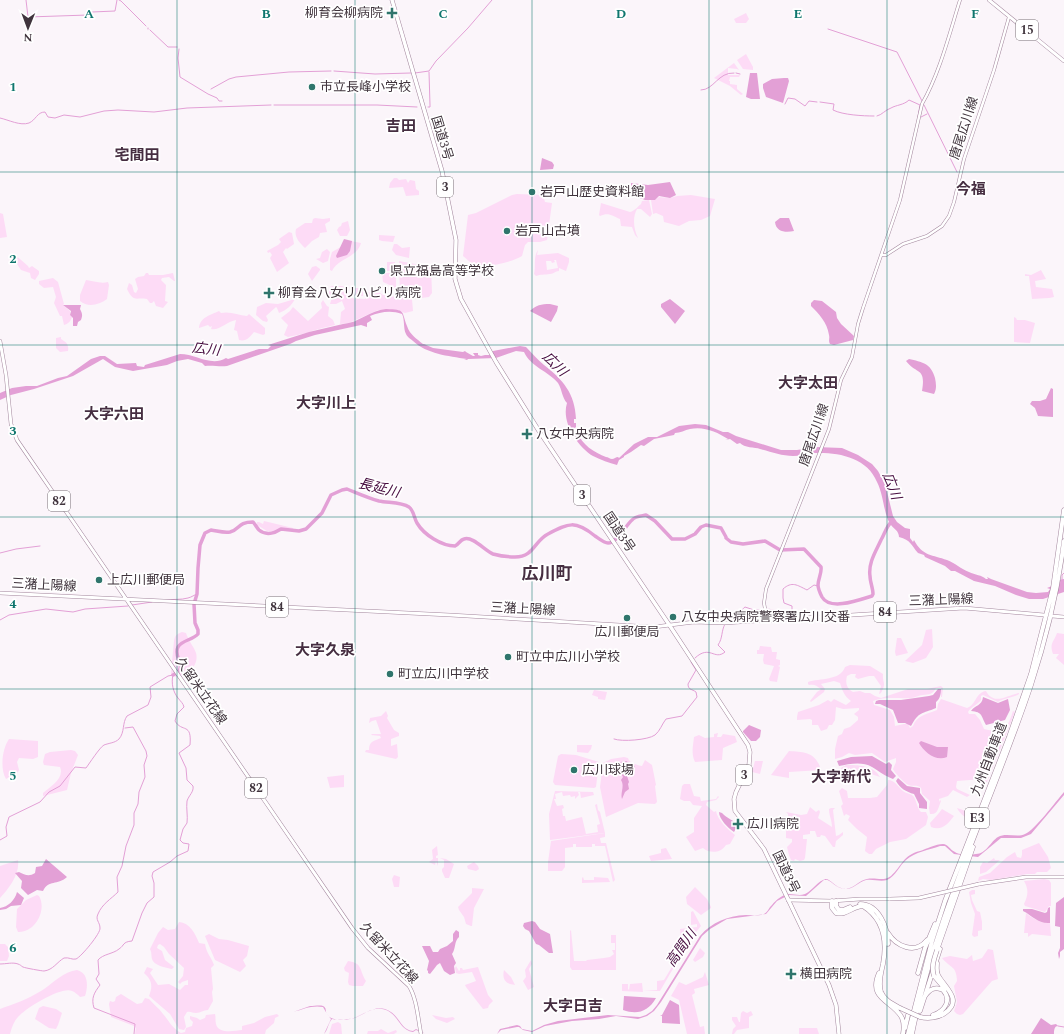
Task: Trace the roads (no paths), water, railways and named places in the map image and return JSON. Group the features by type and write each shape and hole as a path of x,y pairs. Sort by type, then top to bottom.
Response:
{"highway":[{"name":"国道3号","path":"392,0 442,172 456,240 455,274 457,287 464,305 494,359 569,476 748,745 750,752 749,765 736,792 734,799 735,811 764,849 830,988 836,1005 839,1034"},
{"name":"九州自動車道","path":"908,1034 932,941 945,901 1020,708 1035,660 1051,602 1064,510"},
{"name":"九州自動車道","path":"912,1034 925,980 943,921 1013,736 1031,684 1064,541"},
{"path":"937,1016 946,1009 950,998 948,992 934,976 932,972 933,965 983,812"},
{"path":"834,901 837,908 840,910 860,904 870,906 882,918 886,931 887,948 882,986 883,992 891,1001 900,1007"},
{"path":"834,901 832,908 838,914 845,913 860,906 863,906 871,911 878,921 885,941 885,953 880,981 881,992 888,1001 925,1018 941,1016 947,1012 952,999 950,990 938,976 938,956"},
{"path":"918,973 930,936 945,901"},
{"path":"886,931 894,942 910,948 923,945 930,936"},
{"path":"912,1034 943,939"},
{"path":"882,966 877,976 877,989 882,1000 901,1016 904,1024 904,1034"},
{"path":"921,1016 929,1016 940,1012 945,1007 948,997 943,990 935,988 928,992 923,1000"},
{"path":"904,1034 908,1014"}],"main road":[{"name":"唐尾広川線","path":"767,620 764,603 765,596 833,416 841,380 852,357 858,324 900,200 922,104 928,96 960,0"},
{"name":"15","path":"989,0 1064,61"},
{"name":"唐尾広川線","path":"881,255 886,255 903,244 936,231 949,216 954,202 964,159 994,70 1010,16"},
{"name":"久留米立花線","path":"0,341 11,424 15,436 359,938 412,990 421,1033"},
{"name":"三潴上陽線","path":"0,593 646,627 670,626 694,622 725,623 964,608 1044,616"},
{"path":"1052,616 1064,617"},
{"path":"787,897 834,901 919,898 1002,880 1026,877 1064,877"}],"waterway":[{"path":"26,0 28,17 88,15"},
{"path":"91,14 92,12 115,11 117,0"},
{"path":"119,0 146,26"},
{"path":"415,73 429,71 436,61 468,28 492,0"},
{"path":"828,29 897,52 922,101"},
{"path":"150,30 168,47 177,47"},
{"path":"179,49 178,58 180,77 217,98 219,101 222,101"},
{"path":"211,89 229,79 236,77 289,72 331,71"},
{"path":"334,71 375,74 411,73"},
{"path":"428,107 430,107 429,72"},
{"path":"701,90 709,87 724,75 734,73"},
{"path":"736,73 740,74"},
{"path":"785,104 788,98 795,99 805,106 809,101 817,102"},
{"path":"877,116 909,100 920,105 918,117"},
{"path":"820,102 834,104 833,110 842,113 874,116"},
{"path":"0,118 26,124 31,122 42,112 45,112 48,117 55,118 64,115 80,117 104,111 118,110 154,112 187,108 271,105"},
{"path":"274,105 377,105 417,107"},
{"path":"924,105 957,172"},
{"path":"921,117 927,114"},
{"name":"長延川","path":"173,675 180,669 177,655 178,647 198,634 195,623 194,604 197,594 200,545 205,533 211,530 230,532 248,522 253,522 259,530 265,533 273,533 281,529 299,531 306,529 322,513 331,495 342,490 347,489 379,501 406,505 412,510 417,523 424,532 439,542 450,546 455,546 463,540 468,539 493,554 507,557 515,557 526,554 530,552 543,537 561,527 572,525 582,527 608,543 615,540 633,519 646,515 655,521 672,539 685,539 695,534 701,527 706,525 721,528 726,538 731,542 743,544 765,541 780,550 804,549 821,567 818,585 822,597 826,601 838,604 853,602 872,596 873,592 870,580 871,562 888,526 892,521"},
{"path":"0,553 40,546"},
{"path":"1062,580 1062,575 1064,573"},
{"path":"767,609 788,612 792,610 792,606 784,603 783,598 783,589 789,585 797,585 807,590 814,585 818,586"},
{"path":"165,600 185,599 197,594"},
{"path":"132,605 152,602"},
{"path":"0,620 9,615 46,609 73,612 85,609 128,606"},
{"path":"725,621 726,619 736,618 745,607 754,610 764,610"},
{"path":"695,658 704,652 718,655 725,652 718,645 721,640 725,624"},
{"path":"614,739 635,740 652,737 658,732 666,719 682,716 697,697 696,692 688,686 696,670 691,662"},
{"path":"0,840 7,836 6,827 9,817 40,802 49,792 60,786 75,767 86,768 102,746 119,739 127,716 148,705 151,697 150,687 168,676 173,675 172,684 176,696 184,707 177,714 175,721 178,725 188,730 190,738 190,745 179,753 186,768 187,780 193,786 192,792 187,801 187,823 183,829 180,840 183,843 189,844 188,851 177,856 153,872 154,897 147,903 132,941 125,943 117,951 103,956 98,960 99,974 96,979 100,985 93,998 94,1008 135,1024 134,1034"},
{"path":"0,964 16,963 27,968 43,971 47,970 52,968 64,958 76,959 79,957 97,935 100,928 97,918 98,914 104,904 118,892 117,877 122,866 126,846 134,825 134,813 138,804 139,792 145,777 144,765 147,756 146,751 133,727 125,728"},
{"path":"1058,1026 1064,1027"}],"place":[{"name":"柳育会柳病院","path":"392,13"},
{"name":"市立長峰小学校","path":"312,87"},
{"name":"岩戸山歴史資料館","path":"532,192"},
{"name":"岩戸山古墳","path":"507,231"},
{"name":"県立福島高等学校","path":"382,271"},
{"name":"柳育会八女リハビリ病院","path":"269,293"},
{"name":"八女中央病院","path":"527,434"},
{"name":"上広川郵便局","path":"99,580"},
{"name":"八女中央病院警察署広川交番","path":"673,617"},
{"name":"広川郵便局","path":"627,618"},
{"name":"町立中広川小学校","path":"508,657"},
{"name":"町立広川中学校","path":"390,674"},
{"name":"広川球場","path":"574,770"},
{"name":"広川病院","path":"738,824"},
{"name":"横田病院","path":"791,974"}],"district":[{"name":"吉田","path":"401,126"},
{"name":"宅間田","path":"137,155"},
{"name":"今福","path":"971,189"},
{"name":"大字太田","path":"808,383"},
{"name":"大字川上","path":"326,403"},
{"name":"大字六田","path":"114,414"},
{"name":"広川町","path":"547,574"},
{"name":"大字久泉","path":"325,650"},
{"name":"大字新代","path":"841,777"},
{"name":"大字日吉","path":"573,1006"}],"water label":[{"name":"広川","path":"206,349"},
{"name":"広川","path":"555,364"},
{"name":"広川","path":"892,486"},
{"name":"高間川","path":"681,948"}]}
